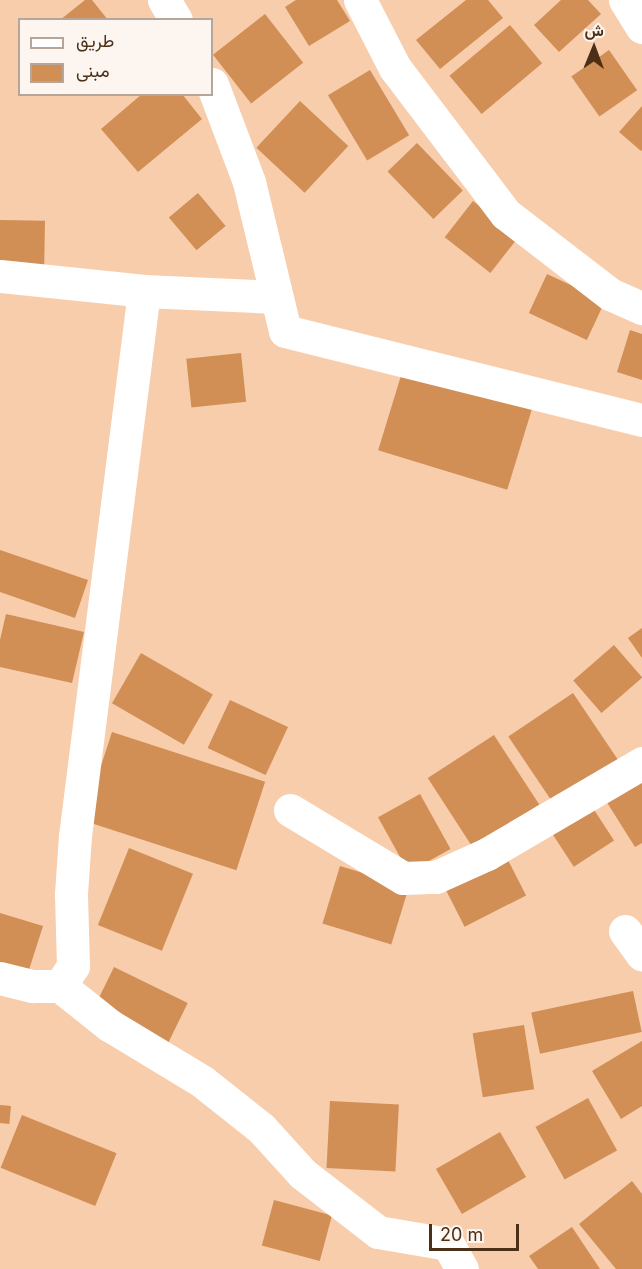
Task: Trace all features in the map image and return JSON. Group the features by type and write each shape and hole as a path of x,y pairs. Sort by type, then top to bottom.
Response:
{"street":[{"path":"164,0 175,18"},
{"path":"360,0 395,68 506,214 610,294 642,308"},
{"path":"625,0 642,27"},
{"path":"213,87 249,182 285,332 642,420"},
{"path":"0,276 144,291 275,297"},
{"path":"60,986 73,966 71,894 75,836 144,291"},
{"path":"290,810 403,878 436,877 487,854 642,763"},
{"path":"0,978 33,986 60,986 109,1026 203,1082 261,1128 303,1174 378,1232 448,1244 462,1269"}],"building":[{"path":"85,0 92,0 106,18 62,18"},
{"path":"296,0 337,0 350,21 309,46 285,7"},
{"path":"466,0 488,0 503,18 440,69 416,40"},
{"path":"561,0 588,0 601,14 559,52 534,25"},
{"path":"265,14 303,63 251,103 213,55"},
{"path":"510,25 542,63 482,114 449,76"},
{"path":"609,50 637,90 599,117 571,76"},
{"path":"370,70 409,135 367,160 328,95"},
{"path":"140,96 184,96 202,119 138,172 101,129"},
{"path":"300,101 348,146 305,193 256,148"},
{"path":"642,106 642,150 641,151 619,132"},
{"path":"417,143 463,190 433,219 388,171"},
{"path":"198,193 226,226 197,250 169,217"},
{"path":"473,201 519,237 490,273 445,237"},
{"path":"0,220 45,221 44,268 0,267"},
{"path":"547,274 605,301 587,340 529,313"},
{"path":"630,330 642,334 642,380 617,372"},
{"path":"241,353 246,402 191,407 186,359"},
{"path":"403,369 532,408 507,490 378,450"},
{"path":"0,550 88,580 75,618 0,592"},
{"path":"6,614 84,632 72,683 0,667 0,640"},
{"path":"642,628 642,658 628,638"},
{"path":"614,645 642,678 601,713 573,680"},
{"path":"141,653 213,694 184,745 112,703"},
{"path":"573,693 618,760 554,804 508,737"},
{"path":"230,700 288,727 266,775 208,748"},
{"path":"112,732 265,782 236,870 83,820"},
{"path":"494,735 539,805 473,848 428,778"},
{"path":"642,768 642,843 635,847 601,793"},
{"path":"420,794 451,849 409,872 378,817"},
{"path":"589,802 614,841 574,867 549,828"},
{"path":"129,848 193,874 162,951 98,925"},
{"path":"507,858 526,895 465,927 446,889"},
{"path":"340,866 409,887 391,944 322,923"},
{"path":"0,913 43,926 27,976 0,968"},
{"path":"114,967 188,1003 168,1044 94,1008"},
{"path":"633,991 642,1032 540,1054 531,1013"},
{"path":"524,1025 534,1089 483,1097 473,1033"},
{"path":"642,1041 642,1106 621,1119 592,1071"},
{"path":"588,1098 617,1150 565,1180 536,1127"},
{"path":"330,1101 399,1105 395,1172 326,1168"},
{"path":"0,1105 11,1106 9,1124 0,1123"},
{"path":"22,1115 117,1153 95,1206 1,1168"},
{"path":"500,1132 526,1177 462,1214 436,1169"},
{"path":"632,1181 642,1194 642,1269 616,1269 579,1224"},
{"path":"274,1200 332,1216 320,1261 262,1245"},
{"path":"572,1227 600,1269 538,1269 529,1256"}]}
